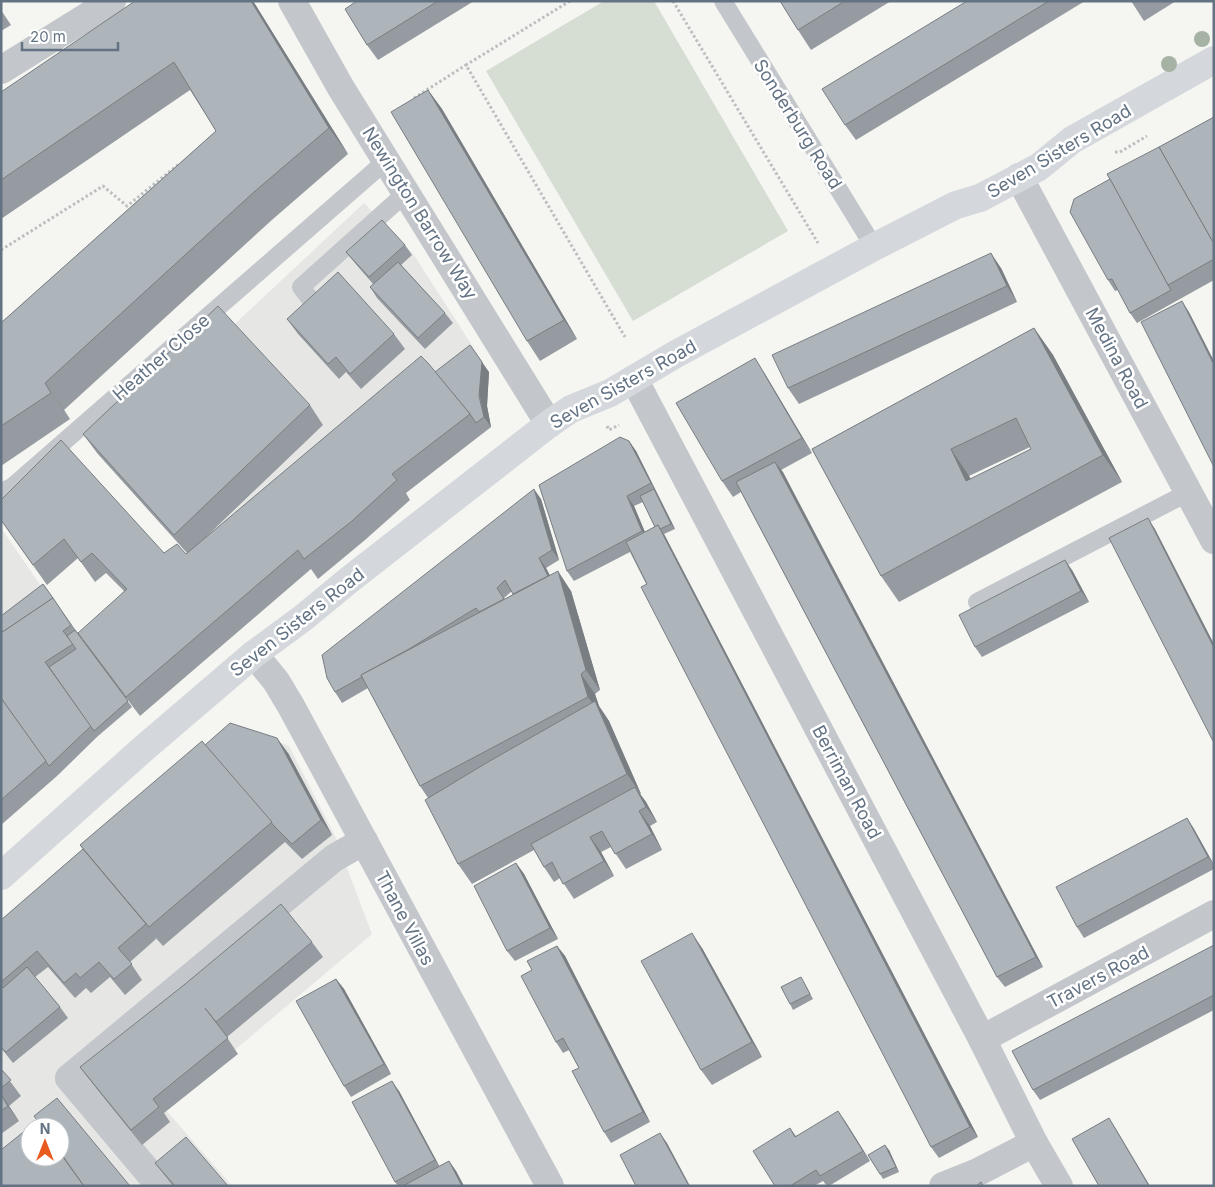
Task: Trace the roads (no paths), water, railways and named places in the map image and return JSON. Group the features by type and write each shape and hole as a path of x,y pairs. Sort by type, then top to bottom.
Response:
{"highway":[{"name":"Seven Sisters Road","path":"1,876 143,748 254,654 571,409 610,393 676,354 874,247 956,205 980,198 1039,167 1072,140 1214,60"}],"street":[{"path":"1,70 112,1"},
{"name":"Newington Barrow Way","path":"292,1 341,88 550,424"},
{"name":"Medina Road","path":"1019,177 1214,540"},
{"name":"Berriman Road","path":"634,379 982,1039 1034,1143 1059,1186"},
{"name":"Thane Villas","path":"254,654 276,681 291,706 550,1186"},
{"path":"160,1186 69,1078 334,858 364,841"},
{"name":"Travers Road","path":"982,1039 1214,914"},
{"path":"942,1186 978,1172 1034,1143"}],"lane":[{"name":"Sonderburg Road","path":"723,1 874,247"},
{"name":"Heather Close","path":"1,492 12,487 387,160"},
{"path":"320,312 301,287 407,192"},
{"path":"977,602 1189,492"}]}
